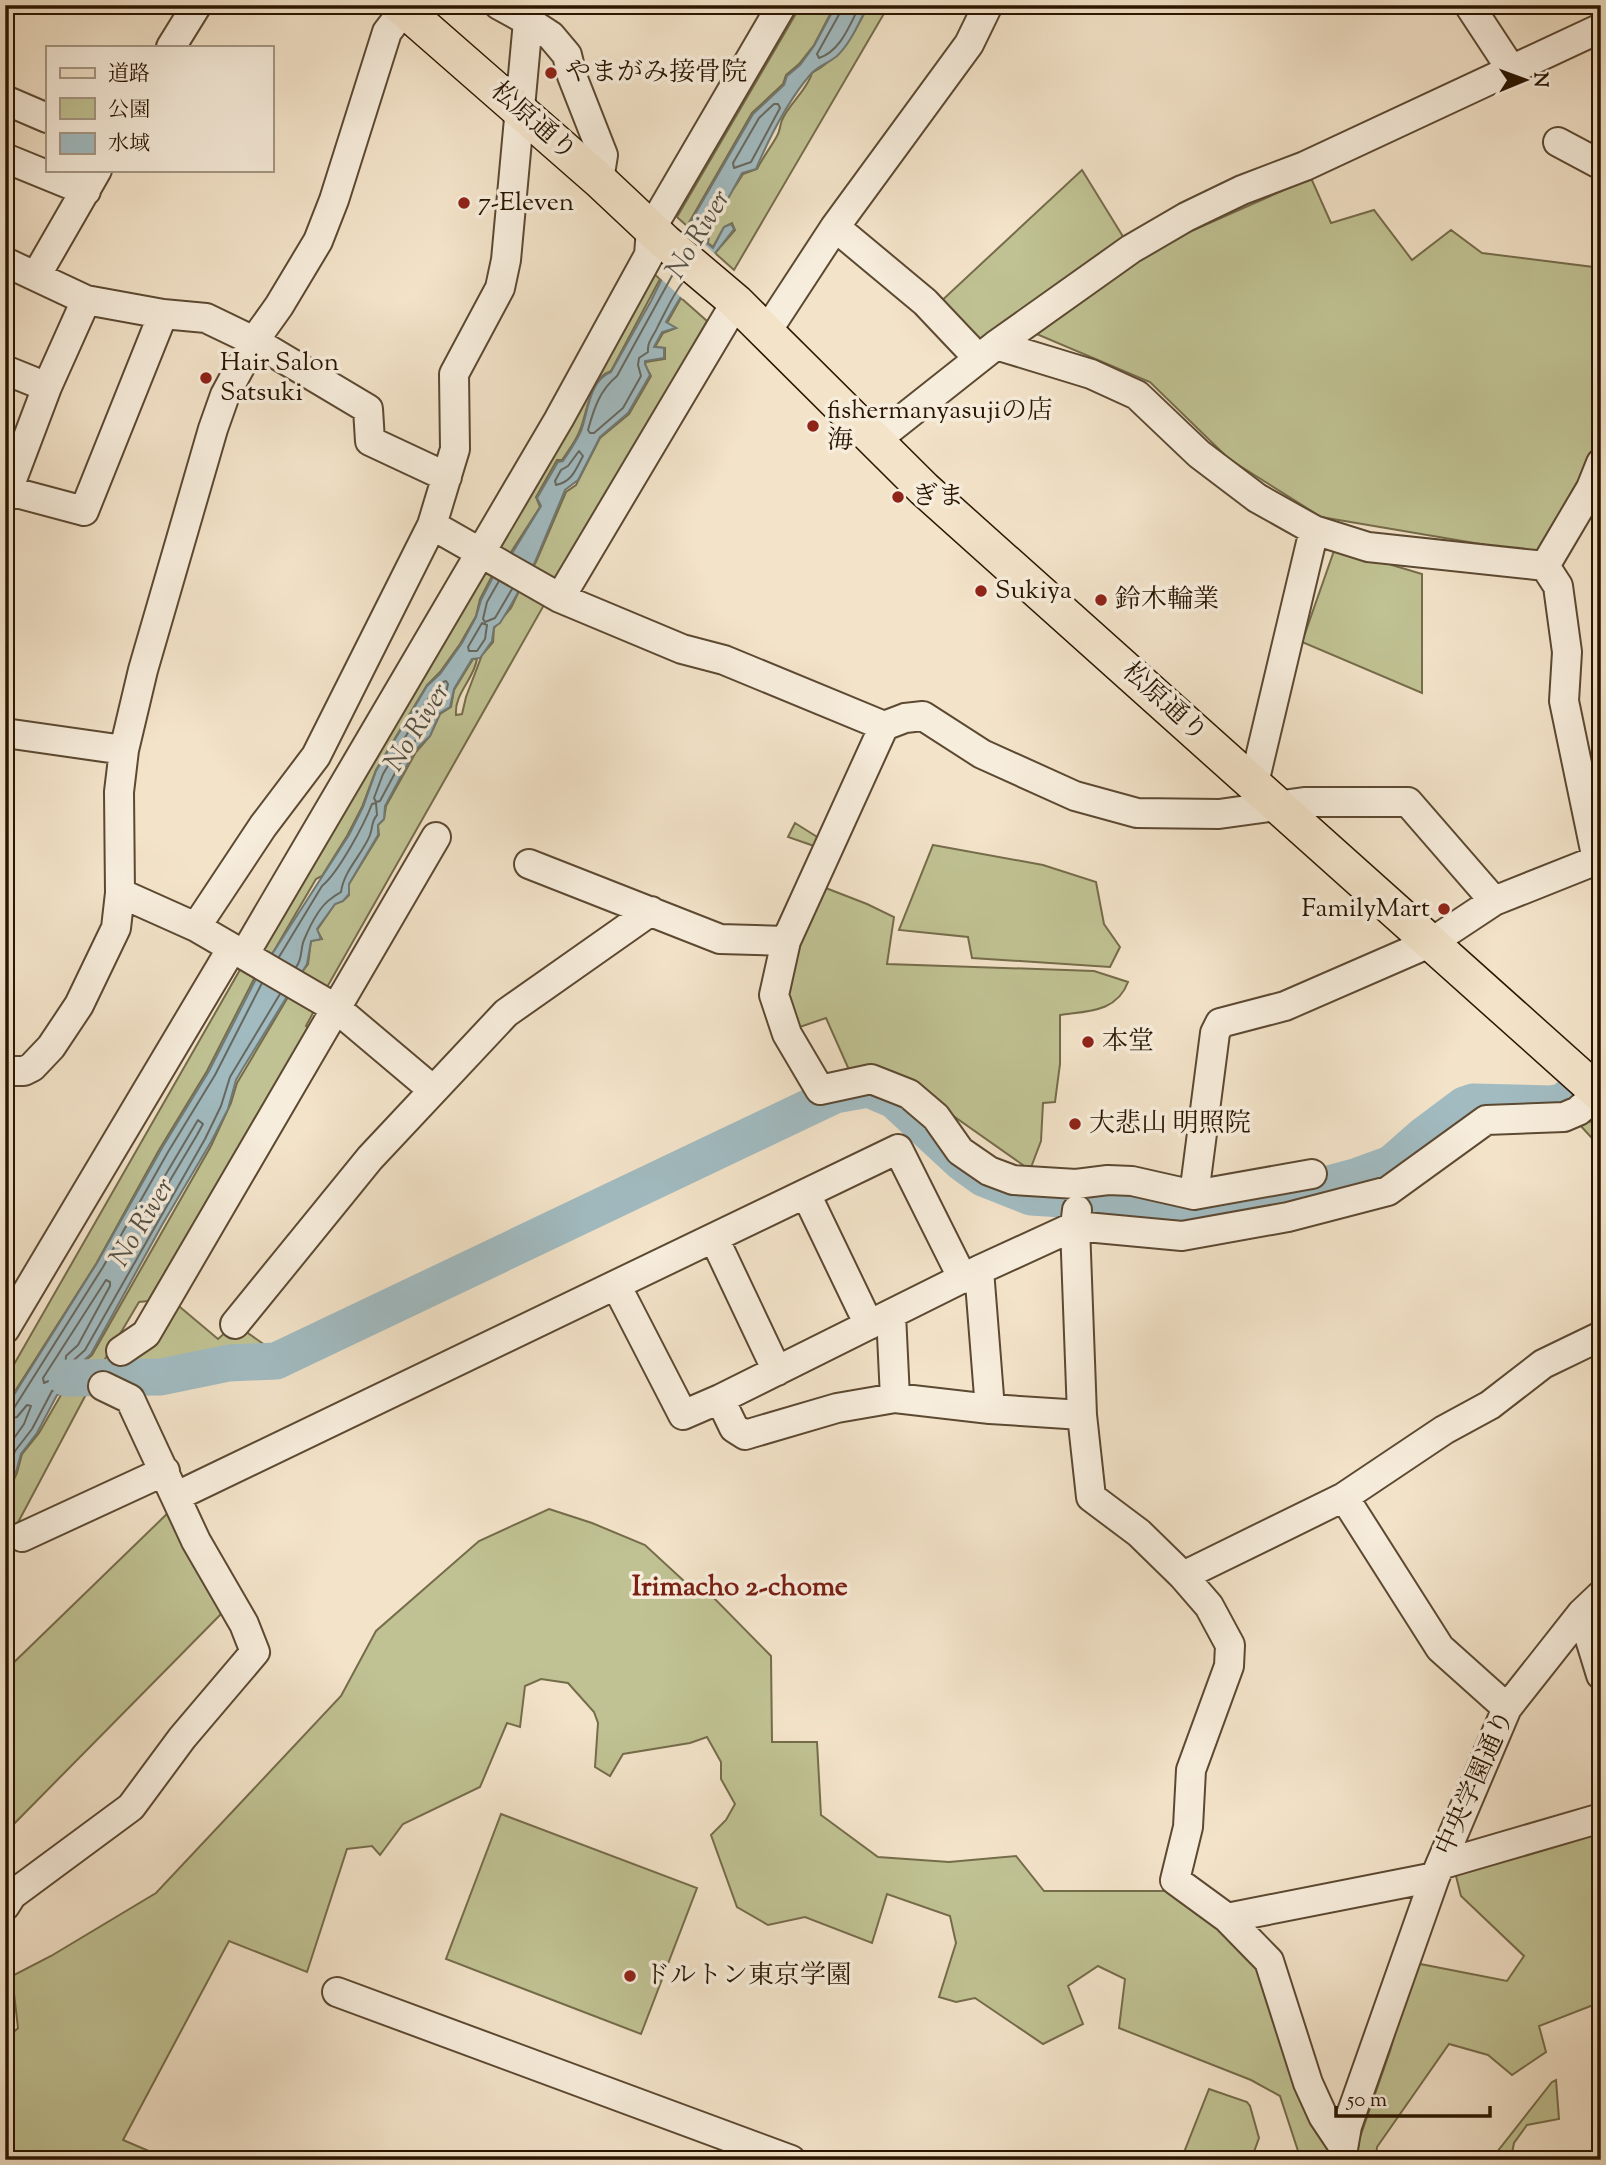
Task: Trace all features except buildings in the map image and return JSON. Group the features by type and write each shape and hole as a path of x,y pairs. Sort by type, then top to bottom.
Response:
{"main road":[{"name":"松原通り","path":"401,8 732,298 934,498 1600,1094"}],"street":[{"path":"172,46 197,5"},
{"path":"499,5 526,13 567,55 572,76 603,155 599,180"},
{"path":"5,1329 241,953 483,554 649,256 782,5"},
{"path":"767,331 835,227 969,44 988,5"},
{"path":"1469,5 1511,69"},
{"path":"5,1071 24,1071 33,1067 64,1030 116,928 120,893 119,792 124,751 143,670 213,429 225,395 254,341 292,287 318,241 334,201 387,32 401,8"},
{"path":"196,927 263,826 316,756 432,525 455,449 454,373 500,288 506,260 526,13"},
{"path":"876,440 987,351 1131,249 1185,217 1242,190 1305,166 1601,28"},
{"path":"5,100 46,118"},
{"path":"1558,142 1601,165"},
{"path":"5,158 46,168"},
{"path":"36,276 92,180 60,172"},
{"path":"835,227 987,351 1091,374 1137,394 1199,454 1257,498 1314,530 1368,547 1545,566"},
{"path":"5,262 86,300 163,314 206,318 254,341 368,409 370,440 447,477"},
{"path":"557,597 732,298"},
{"path":"86,300 47,387 7,495 84,511 163,314"},
{"path":"5,370 47,387"},
{"path":"1545,566 1598,481"},
{"path":"432,525 557,597 682,649 724,660 884,726 905,718 923,716 982,754 1075,796 1137,813 1219,814 1267,794 1304,802 1408,802 1494,901"},
{"path":"1267,794 1314,530"},
{"path":"1194,1195 1216,1033 1220,1023 1285,1006 1432,942 1494,901 1599,865 1589,764 1564,701 1567,652 1558,586 1545,566"},
{"path":"884,726 786,941 774,995 787,1034 820,1090 871,1079 909,1094 936,1117 960,1151 989,1171 1076,1203 1182,1236 1288,1217 1388,1191 1486,1120 1564,1117 1578,1111 1600,1094"},
{"path":"5,733 124,751"},
{"path":"121,1351 146,1334 329,1005 436,837"},
{"path":"529,864 720,939 786,941"},
{"path":"120,893 196,927 329,1005 433,1090"},
{"path":"235,1324 370,1158 506,1013 651,911"},
{"path":"177,1496 898,1149 971,1275 990,1409"},
{"path":"616,1285 683,1415 971,1275 1108,1180 1132,1181 1194,1195 1312,1174"},
{"path":"806,1194 880,1320 895,1398"},
{"path":"1076,1203 1082,1415 1091,1497 1139,1534 1183,1576 1209,1606 1230,1645 1228,1665 1191,1770 1188,1827 1175,1880 1227,1918 1269,1961 1308,2083 1342,2153"},
{"path":"714,1238 777,1371"},
{"path":"1183,1576 1343,1497 1444,1430 1490,1405 1544,1364 1601,1336"},
{"path":"5,1906 12,1895 131,1807 182,1738 255,1652 244,1624 195,1541 177,1496 130,1399 103,1387"},
{"path":"720,1399 734,1428 745,1436 837,1408 895,1398 990,1409 1082,1415"},
{"path":"22,1537 164,1471"},
{"path":"1343,1497 1440,1648 1507,1708"},
{"path":"1591,1604 1601,1675"},
{"name":"中央学園通り","path":"1342,2153 1347,2126 1437,1871 1507,1708 1591,1604"},
{"path":"1227,1918 1437,1871 1601,1818"},
{"path":"337,1992 792,2160"}],"green space":[{"path":"801,5 835,5 814,45 786,75 783,84 752,113 687,226 677,217"},
{"path":"869,5 889,5 734,270 715,253 735,230 732,223 724,227 713,247 708,243 717,216 743,174 757,169 778,134 785,114 807,85 812,73 832,59 846,44"},
{"path":"1082,170 1135,256 1311,178 1331,223 1374,210 1412,260 1451,230 1482,253 1601,268 1601,429 1578,486 1539,554 1321,517 1229,459 1150,382 1032,332 968,341 937,305"},
{"path":"649,270 660,279 611,371 598,381 594,388 576,438 562,460 557,460 536,497 540,507 504,563 485,552"},
{"path":"681,298 707,321 554,591 527,576 536,562 566,492 576,485 600,438 629,414 651,376 646,362 665,359 665,348 655,347 663,333 676,328 667,323"},
{"path":"1335,548 1422,574 1422,693 1302,642"},
{"path":"477,568 492,576 480,599 476,616 460,644 427,685 376,770 347,836 322,876 316,879 271,956 255,947"},
{"path":"519,591 544,605 326,989 300,975 308,964 311,941 322,939 317,930 335,904 349,895 349,884 379,835 378,825 384,819 386,806 416,752 430,736 440,714 451,707 454,690 473,659 477,659 456,707 456,715 462,714 482,655 493,642 494,628 511,608"},
{"path":"795,823 822,840 817,847 788,837"},
{"path":"933,845 1043,865 1096,882 1104,924 1120,947 1110,967 972,958 968,937 899,930"},
{"path":"818,885 894,917 887,964 1094,971 1128,982 1123,992 1109,1005 1091,1011 1060,1015 1060,1064 1055,1102 1043,1103 1041,1141 1030,1170 895,1075 850,1072 826,1018 794,1029 780,995"},
{"path":"241,968 255,977 207,1071 159,1150 96,1264 5,1407 5,1380"},
{"path":"288,997 314,1011 306,1026 309,1028 148,1301 139,1302 98,1371 88,1371 81,1364 92,1355 211,1146 237,1083"},
{"path":"1598,1120 1601,1123 1601,1148 1579,1124"},
{"path":"174,1302 218,1339 235,1324 279,1355 229,1358 164,1368 120,1366 153,1337"},
{"path":"91,1385 5,1547 5,1499 22,1454 39,1433 61,1395"},
{"path":"172,1509 225,1610 5,1833 5,1671"},
{"path":"549,1509 645,1545 685,1582 710,1594 771,1656 772,1742 817,1742 821,1815 878,1857 949,1862 1016,1856 1044,1891 1173,1891 1265,1967 1328,2143 1326,2160 1301,2160 1280,2096 1251,2080 1119,2028 1125,1979 1098,1966 1068,1986 1083,2024 1043,2044 975,1998 956,2002 939,1997 956,1943 950,1916 887,1894 872,1943 805,1917 768,1925 737,1907 711,1835 726,1820 735,1804 721,1779 721,1762 707,1737 690,1743 623,1754 610,1776 595,1767 598,1723 594,1712 568,1683 541,1679 525,1686 520,1727 507,1723 480,1787 403,1824 380,1855 372,1846 347,1849 307,1972 229,1941 123,2140 170,2160 5,2160 5,2040 18,2028 12,1976 51,1956 156,1893 341,1696 376,1631 479,1541"},
{"path":"501,1814 697,1888 641,2034 446,1959"},
{"path":"1601,1826 1601,2002 1539,2026 1546,2052 1512,2075 1488,2055 1449,2044 1377,2147 1376,2160 1357,2160 1359,2140 1390,2051 1415,1963 1507,1981 1524,1956 1461,1896 1454,1868"},
{"path":"1556,2080 1559,2119 1527,2125 1514,2143 1511,2158 1472,2160 1493,2157"},
{"path":"1209,2089 1247,2102 1250,2106 1259,2138 1251,2160 1181,2160"}],"water":[{"name":"No River","path":"836,5 868,5 842,51 813,72 794,96 756,169 742,173 708,235 707,243 713,248 724,227 731,224 734,229 680,298 666,322 676,328 662,332 654,347 664,348 664,358 645,361 650,375 628,413 600,437 578,480 565,490 535,562 500,623 494,627 492,641 480,658 472,659 454,689 450,707 440,713 430,736 415,750 385,806 384,819 378,825 378,835 349,884 349,894 343,901 335,904 317,929 321,939 311,941 307,964 236,1080 228,1109 211,1142 91,1354 80,1364 88,1372 97,1373 88,1384 57,1395 37,1433 21,1454 5,1496 5,1409 97,1263 209,1071 256,979 349,835 376,771 427,686 440,674 462,643 493,577 505,565 541,506 537,498 558,462 563,461 579,435 594,389 604,376 611,372 651,301 687,228 753,114 784,85 787,76 800,65 814,46"}],"pier":[{"path":"684,226 716,255 683,299 659,277"}],"waterway":[{"path":"67,1378 161,1377 229,1363 276,1361 835,1095 868,1089 894,1100 961,1162 983,1178 1031,1197 1062,1199 1107,1194 1136,1201 1164,1215 1233,1210 1358,1176 1391,1164 1424,1135 1464,1105 1473,1102 1551,1104 1562,1102 1571,1095"}],"place":[{"name":"やまがみ接骨院","path":"551,73"},
{"name":"7-Eleven","path":"464,203"},
{"name":"Hair Salon Satsuki","path":"206,378"},
{"name":"fishermanyasujiの店 海","path":"813,426"},
{"name":"ぎま","path":"898,497"},
{"name":"Sukiya","path":"981,591"},
{"name":"鈴木輪業","path":"1101,600"},
{"name":"FamilyMart","path":"1444,909"},
{"name":"本堂","path":"1088,1042"},
{"name":"大悲山 明照院","path":"1075,1124"},
{"name":"ドルトン東京学園","path":"630,1976"}],"district":[{"name":"Irimacho 2-chome","path":"740,1588"}]}
